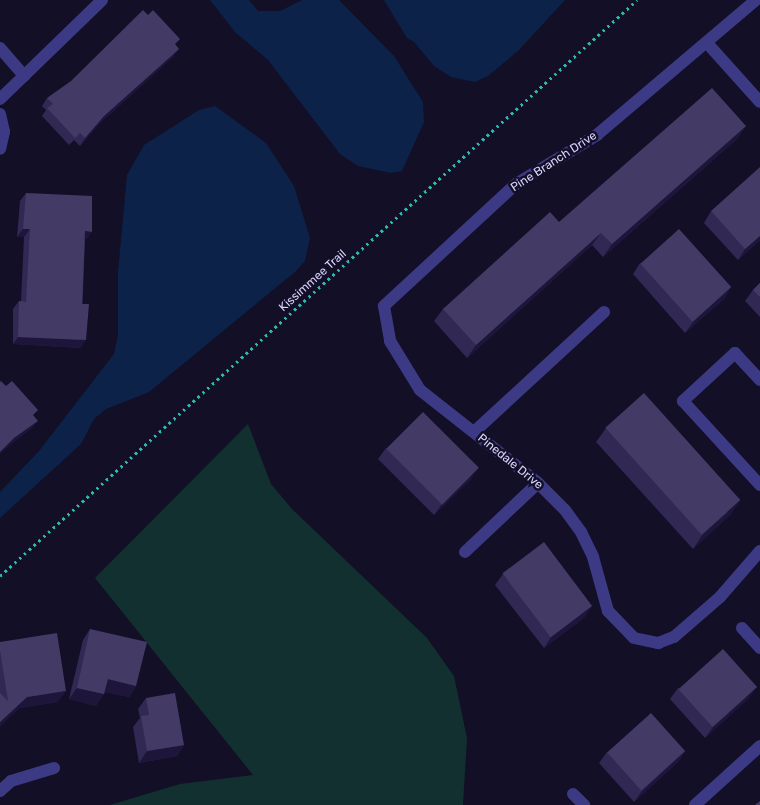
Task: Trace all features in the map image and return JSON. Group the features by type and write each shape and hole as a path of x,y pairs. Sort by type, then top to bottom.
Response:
{"street":[{"path":"0,99 102,0"},
{"name":"Pine Branch Drive","path":"390,341 384,306 516,184 597,135 756,0"},
{"path":"707,43 760,102"},
{"path":"0,48 24,76"},
{"path":"0,114 4,132 0,149"},
{"path":"474,432 604,312"},
{"name":"Pinedale Drive","path":"390,341 420,390 538,483 566,510 581,532 594,557 608,611 634,638 658,643 674,637 690,626 720,597 760,551"},
{"path":"760,380 735,353 683,401 760,485"},
{"path":"465,552 538,483"},
{"path":"742,628 760,648"},
{"path":"695,805 758,753"},
{"path":"0,791 12,781 54,768"},
{"path":"574,794 584,805"}],"path":[{"name":"Kissimmee Trail","path":"0,576 637,0"}],"green space":[{"path":"248,424 271,484 292,509 427,638 454,676 467,738 463,805 110,805 180,784 253,775 95,578"}],"water":[{"path":"210,0 249,0 258,11 280,11 302,0 339,0 394,56 423,102 424,122 402,171 391,173 358,166 340,154 268,60 235,32"},
{"path":"384,0 565,0 518,51 488,76 475,82 451,77 434,66 414,42 407,38"},
{"path":"215,106 266,143 294,186 310,238 305,261 296,271 149,392 106,409 94,419 81,444 0,518 0,492 39,451 114,354 118,335 118,272 127,175 144,145 199,110"}],"building":[{"path":"143,10 148,15 153,10 180,39 175,44 179,49 104,116 85,138 80,133 75,138 47,108 53,104 47,98 71,81"},
{"path":"712,88 746,126 612,244 601,233 476,345 443,309 550,212 559,222"},
{"path":"760,167 760,236 745,249 711,211"},
{"path":"26,193 92,196 92,232 85,231 82,304 89,304 86,340 18,337 19,301 26,302 30,229 23,229"},
{"path":"679,229 731,287 693,322 640,264"},
{"path":"760,283 760,297 753,290"},
{"path":"12,381 38,410 33,415 38,421 14,438 0,452 0,382 6,386"},
{"path":"644,393 740,500 702,535 605,428"},
{"path":"423,412 479,468 442,505 386,449"},
{"path":"544,542 592,606 551,637 502,573"},
{"path":"90,629 147,642 136,686 108,679 104,694 77,688"},
{"path":"57,633 66,691 27,697 0,722 0,693 8,701 0,642"},
{"path":"723,649 757,687 713,727 678,689"},
{"path":"175,693 184,745 147,751 141,716 149,715 146,698"},
{"path":"651,713 685,751 641,790 607,752"}]}
